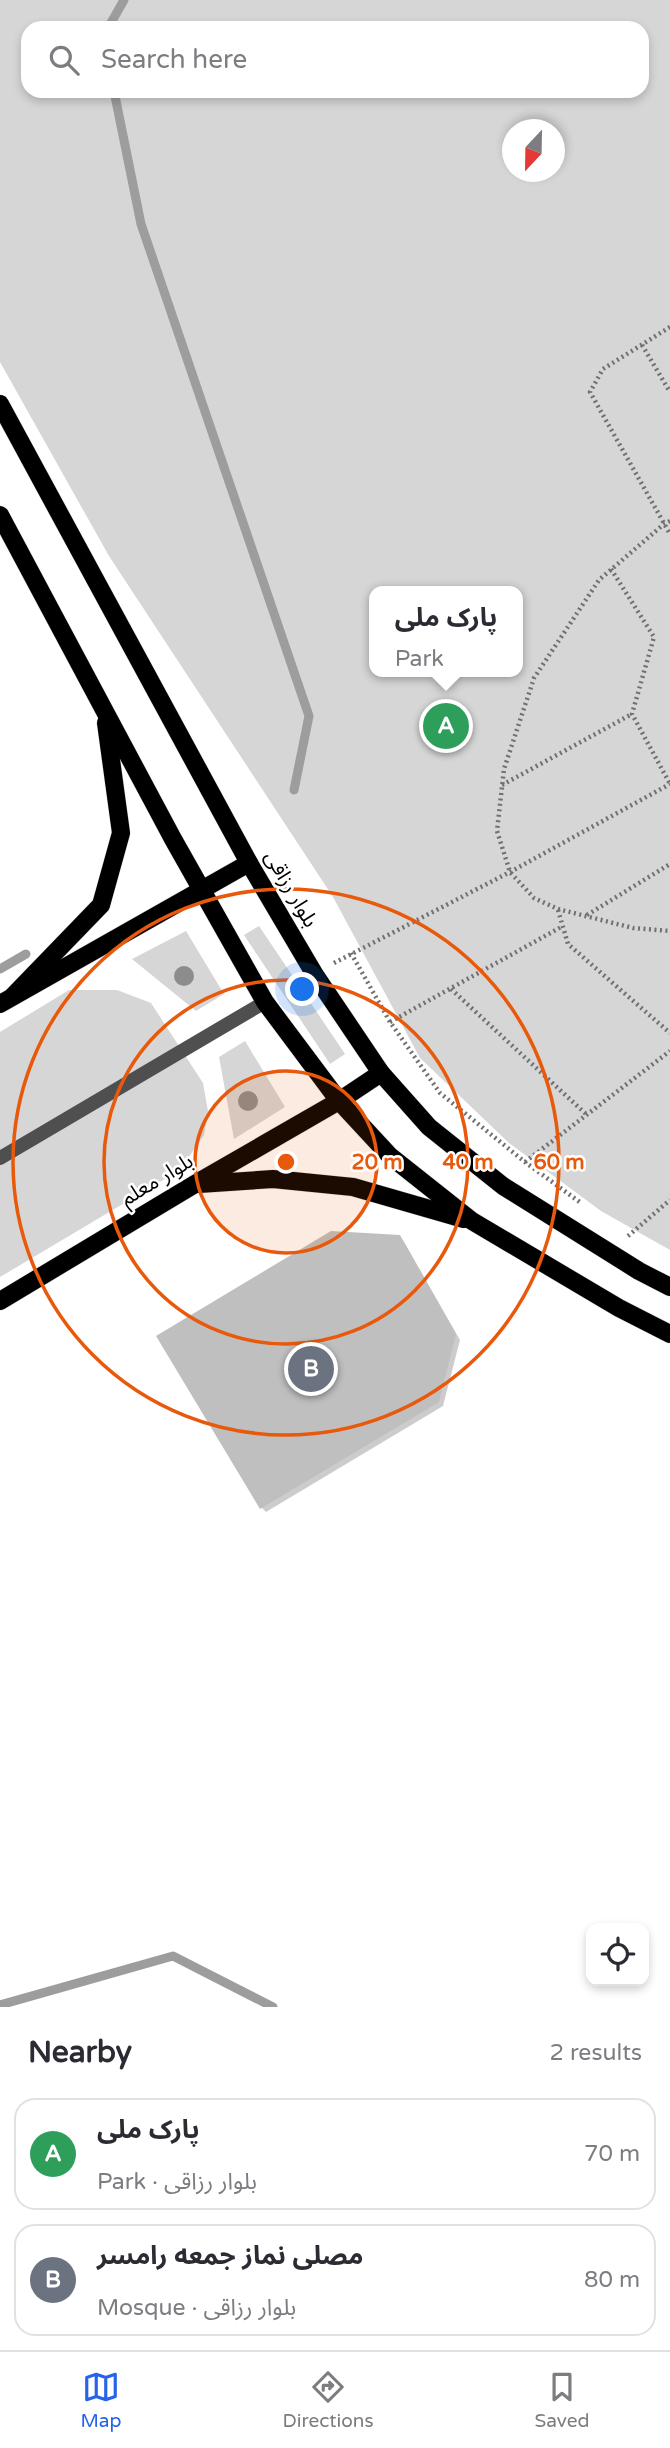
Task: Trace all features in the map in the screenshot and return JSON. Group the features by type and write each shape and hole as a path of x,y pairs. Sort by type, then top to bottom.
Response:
{"main road":[{"name":"بلوار رزاقی","path":"0,404 249,863 315,975 381,1073 429,1127 503,1186 639,1271 670,1287"},
{"path":"0,515 201,891 265,1002 339,1101 390,1156 472,1221 619,1308 670,1334"},
{"path":"7,1000 101,905 121,833 104,712"},
{"path":"7,1000 249,863"},
{"name":"بلوار معلم","path":"0,1301 339,1101 381,1073"},
{"path":"195,1184 273,1179 353,1187 472,1221"}],"street":[{"path":"0,1158 265,1002"}],"path":[{"path":"670,327 603,369 590,391 670,534"},
{"path":"642,345 670,392"},
{"path":"670,521 599,580 534,678 504,769 497,831 510,872 534,898 558,909 633,928 670,931"},
{"path":"315,975 351,953 510,872 670,784 632,714 654,637 611,569"},
{"path":"502,785 632,714"},
{"path":"586,916 670,864"},
{"path":"558,909 568,944 670,1033"},
{"path":"390,1022 563,926"},
{"path":"351,953 390,1022 440,1093 582,1204"},
{"path":"451,989 587,1115"},
{"path":"525,1162 670,1051"},
{"path":"627,1237 670,1200"}],"shaded area":[{"path":"0,0 670,0 670,1250 601,1211 509,1143 420,1058 333,897 109,556 0,362"},
{"path":"259,926 345,1054 330,1064 244,935"},
{"path":"186,931 224,994 196,1011 132,959"},
{"path":"69,990 117,990 151,1003 203,1083 208,1111 204,1135 180,1170 0,1277 0,1032"},
{"path":"245,1041 285,1107 234,1139 219,1057"}],"building":[{"path":"331,1231 400,1235 456,1334 439,1402 260,1509 156,1336"}],"waterway":[{"path":"112,21 124,0"},
{"path":"115,98 141,224 309,716 294,790"},
{"path":"0,969 26,954"},
{"path":"0,2005 173,1956 273,2007"}],"place":[{"name":"پارک ملی","path":"446,726"},
{"name":"مصلی نماز جمعه رامسر","path":"311,1369"}]}
